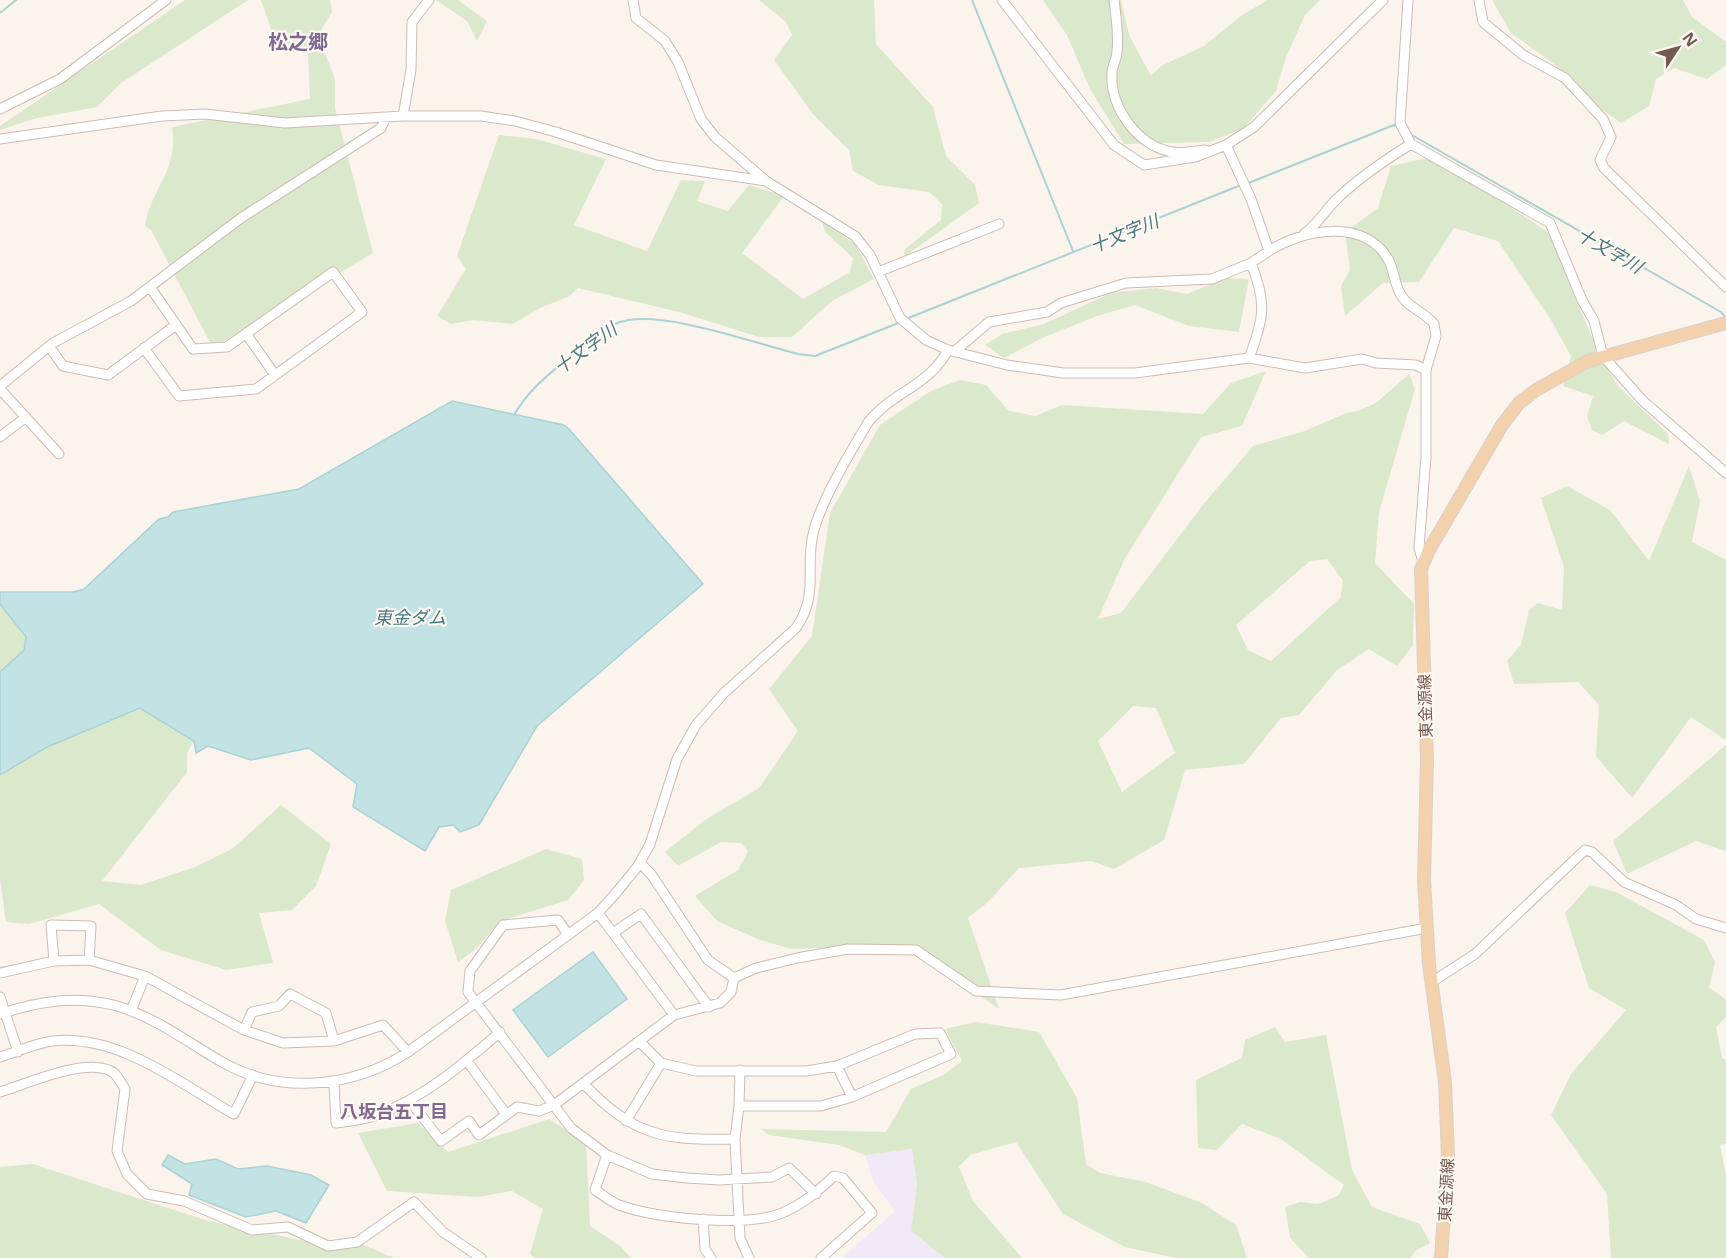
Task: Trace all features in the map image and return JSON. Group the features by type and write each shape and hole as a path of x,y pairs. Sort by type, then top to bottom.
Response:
{"main road":[{"name":"東金源線","path":"1441,1258 1448,1193 1448,1144 1445,1082 1427,928 1424,857 1426,761 1420,577 1423,562 1502,425 1512,411 1536,390 1576,367 1603,356 1726,322"}],"street":[{"path":"0,109 60,79 166,0"},
{"path":"403,116 408,102 412,22 429,0"},
{"path":"633,0 636,18 665,41 678,62 701,118 716,137 766,181 855,236 870,255 900,318 926,340 952,351 1006,365 1063,373 1135,373 1249,358 1305,368 1362,359 1376,363 1416,365 1426,370"},
{"path":"1002,0 1114,145 1144,165 1195,157 1226,145 1254,127 1383,0"},
{"path":"1114,0 1117,52 1113,81 1123,117 1134,130 1159,148 1174,152 1211,150"},
{"path":"1407,0 1400,123 1411,144 1550,223 1582,300 1594,321 1603,356 1643,401 1726,473"},
{"path":"1479,0 1483,22 1524,55 1559,73 1603,118 1611,137 1600,159 1604,168 1726,286"},
{"path":"0,139 162,116 206,114 285,123 403,116 472,116 515,121 656,165 766,181"},
{"path":"59,454 0,387 49,346 150,287 241,218 381,128 386,117"},
{"path":"2,1013 45,1002 72,1000 99,1002 131,1011 174,1032 224,1063 253,1075 301,1084 334,1082 389,1065 477,1002 567,933 598,913 640,863 657,825 677,759 696,724 724,693 796,628 805,615 811,596 815,528 869,421 877,411 924,381 952,351 989,322 1047,312 1061,303 1126,283 1212,279 1251,263 1317,226 1330,205 1358,179 1411,144"},
{"path":"1226,145 1251,199 1269,251"},
{"path":"878,272 999,224"},
{"path":"1296,238 1325,232 1355,233 1373,242 1382,250 1394,272 1402,297 1430,318 1436,329 1426,370 1426,456 1419,548 1423,562"},
{"path":"1249,358 1263,316 1262,290 1251,263"},
{"path":"144,348 179,396 256,389 362,312 333,272 227,347 193,349 150,287"},
{"path":"49,346 63,366 108,375 176,325"},
{"path":"247,335 275,375"},
{"path":"0,437 26,417"},
{"path":"1432,982 1475,954 1585,849 1592,852 1624,882 1677,905 1696,919 1726,928"},
{"path":"640,863 668,899 703,954 734,978"},
{"path":"598,913 674,1015"},
{"path":"613,933 641,914 710,1008"},
{"path":"567,933 558,920 503,925 470,971 468,992 571,1128 607,1155 652,1174 719,1180 772,1177 789,1167 816,1194"},
{"path":"54,961 51,925 91,926 89,960"},
{"path":"734,978 756,968 848,949 916,950 976,992 1061,995 1427,928"},
{"path":"0,973 54,961 89,960 145,976 244,1030 283,1043 334,1041 383,1025 408,1052"},
{"path":"131,1011 145,976"},
{"path":"410,1101 441,1141 469,1121 479,1135 517,1107 539,1111 554,1105 674,1015 710,1008 720,1003 731,992 734,978"},
{"path":"244,1030 252,1012 279,1006 290,994 326,1012 334,1041"},
{"path":"0,997 2,1013 18,1052"},
{"path":"334,1082 336,1123 375,1116 410,1101 466,1061 500,1032"},
{"path":"639,1041 661,1062 696,1071 806,1071 837,1066 876,1048 915,1034 940,1033 951,1054 852,1097 821,1106 739,1106"},
{"path":"0,1057 52,1041 93,1042 131,1055 234,1114 253,1075"},
{"path":"466,1061 506,1114"},
{"path":"626,1121 661,1062"},
{"path":"837,1066 852,1097"},
{"path":"0,1092 76,1068 99,1067 115,1074 125,1089 117,1151 127,1174 147,1194 184,1201 252,1230 288,1227 328,1246 357,1242 414,1202 443,1232 481,1258"},
{"path":"740,1070 735,1138 740,1238 749,1258"},
{"path":"583,1083 608,1109 644,1129 687,1140 735,1138"},
{"path":"607,1155 596,1190 617,1204 661,1215 740,1220 780,1215 816,1194 834,1176 843,1178 872,1213 821,1258"},
{"path":"703,1219 705,1249 711,1258"}],"shaded area":[{"path":"912,1149 917,1184 911,1231 945,1258 842,1258 895,1211 874,1183 865,1155"}],"green space":[{"path":"185,0 248,0 121,83 97,107 37,118 0,130 0,126"},
{"path":"261,0 330,0 332,12 318,35 335,79 335,108 373,253 213,348 151,230 145,226 152,201 168,168 173,143 172,127 310,99 308,53 279,52"},
{"path":"436,0 458,0 487,21 477,41 467,21"},
{"path":"759,0 874,0 876,44 933,107 946,156 975,185 979,203 904,257 905,249 941,220 942,204 929,192 879,185 853,171 849,150 813,114 774,60 792,35 786,22"},
{"path":"1043,0 1121,0 1129,35 1151,76 1161,66 1204,46 1242,15 1268,0 1320,0 1305,15 1286,57 1276,91 1243,129 1208,142 1124,144 1090,89 1067,35"},
{"path":"1492,0 1683,0 1692,17 1726,42 1726,65 1707,79 1674,68 1656,79 1649,106 1621,123 1590,101 1554,64 1511,33"},
{"path":"499,135 536,139 606,159 574,225 647,251 681,180 705,181 697,201 728,211 749,185 784,196 742,253 803,299 850,272 853,258 825,232 822,221 855,244 874,279 832,301 792,337 759,337 679,312 578,288 570,296 540,308 513,324 474,320 451,324 437,316 466,269 457,256"},
{"path":"1427,158 1501,201 1548,232 1591,335 1617,385 1668,434 1669,444 1624,421 1602,435 1592,430 1587,416 1593,396 1563,386 1571,356 1551,320 1498,241 1454,228 1419,282 1383,283 1345,316 1341,286 1350,270 1345,232 1378,208 1391,166"},
{"path":"1225,278 1249,279 1239,332 1189,326 1135,305 1097,316 1042,338 1004,358 985,345 1002,334 1044,324 1111,293 1156,288 1187,294"},
{"path":"1266,371 1242,426 1201,437 1124,560 1098,619 1121,613 1202,506 1253,446 1305,431 1376,403 1409,374 1415,389 1379,512 1375,563 1414,604 1413,645 1397,666 1369,649 1337,670 1299,715 1281,718 1244,764 1185,770 1164,840 1114,869 1091,861 1019,868 988,902 968,918 999,1009 907,945 792,949 760,940 717,921 695,896 738,870 748,851 741,843 721,842 678,866 665,852 705,820 759,788 798,731 769,689 812,636 830,513 880,425 931,391 960,380 986,385 1009,411 1035,416 1062,405 1203,414 1231,383","holes":["1327,559 1343,581 1341,597 1271,661 1248,650 1236,625 1310,561","1133,706 1156,708 1175,753 1122,792 1098,741"]},
{"path":"1689,466 1700,501 1692,542 1726,560 1726,740 1691,717 1632,798 1596,756 1599,705 1578,682 1514,684 1507,661 1521,645 1529,610 1538,603 1562,610 1564,567 1541,498 1567,486 1610,510 1649,561"},
{"path":"0,604 26,637 24,650 0,672"},
{"path":"140,708 194,741 187,753 187,772 102,881 141,885 195,867 232,849 281,805 331,844 316,886 292,910 259,913 273,963 226,970 161,950 99,904 29,924 6,922 0,880 0,775 47,747"},
{"path":"1726,745 1726,851 1696,841 1627,874 1613,841"},
{"path":"546,849 582,859 584,880 568,900 500,921 476,949 458,962 445,921 451,890"},
{"path":"1590,885 1616,892 1704,940 1715,962 1709,987 1726,1000 1726,1017 1716,1027 1722,1058 1726,1060 1726,1143 1720,1145 1726,1176 1726,1258 1611,1258 1607,1194 1551,1115 1571,1074 1626,1010 1589,988 1565,913"},
{"path":"976,1022 1039,1032 1077,1098 1086,1164 1100,1173 1146,1182 1202,1203 1236,1225 1247,1258 1176,1258 1125,1247 1063,1214 1016,1142 970,1155 959,1167 973,1201 1022,1258 945,1258 911,1231 917,1184 912,1149 865,1155 839,1145 769,1135 761,1129 886,1132 911,1089 943,1075 962,1061 945,1029"},
{"path":"1275,1027 1285,1042 1326,1035 1352,1170 1372,1207 1420,1224 1430,1243 1415,1251 1411,1258 1309,1258 1290,1238 1285,1207 1300,1202 1318,1204 1338,1196 1344,1185 1281,1139 1242,1124 1217,1150 1198,1148 1196,1080 1242,1058 1245,1040"},
{"path":"549,1119 586,1143 590,1226 620,1246 631,1258 535,1258 530,1254 543,1209 512,1191 478,1197 387,1191 358,1133 418,1123 448,1152"},
{"path":"33,1164 205,1220 328,1246 357,1242 394,1258 0,1258 0,1167"}],"water":[{"name":"東金ダム","path":"452,401 564,425 703,584 537,726 479,825 460,832 453,825 439,827 425,851 353,807 357,784 309,748 251,760 208,746 196,753 194,741 140,708 47,747 0,775 0,672 24,650 26,637 0,604 0,592 73,592 84,589 159,519 168,517 173,512 299,489"},
{"path":"593,952 627,999 548,1057 513,1010"},
{"path":"168,1155 185,1164 216,1159 238,1169 267,1166 311,1175 329,1185 306,1223 276,1211 246,1217 189,1195 192,1184 162,1165"}],"waterway":[{"path":"0,13 16,0"},
{"path":"972,0 1073,251"},
{"name":"十文字川","path":"1246,184 1394,125 1400,128"},
{"name":"十文字川","path":"1410,134 1721,312 1726,318"},
{"name":"十文字川","path":"906,319 1241,185"},
{"name":"十文字川","path":"514,415 526,397 547,376 609,326 624,321 663,320 686,324 798,354 815,356 901,322"}],"district":[{"name":"松之郷","path":"298,41"},
{"name":"八坂台五丁目","path":"394,1111"}]}
